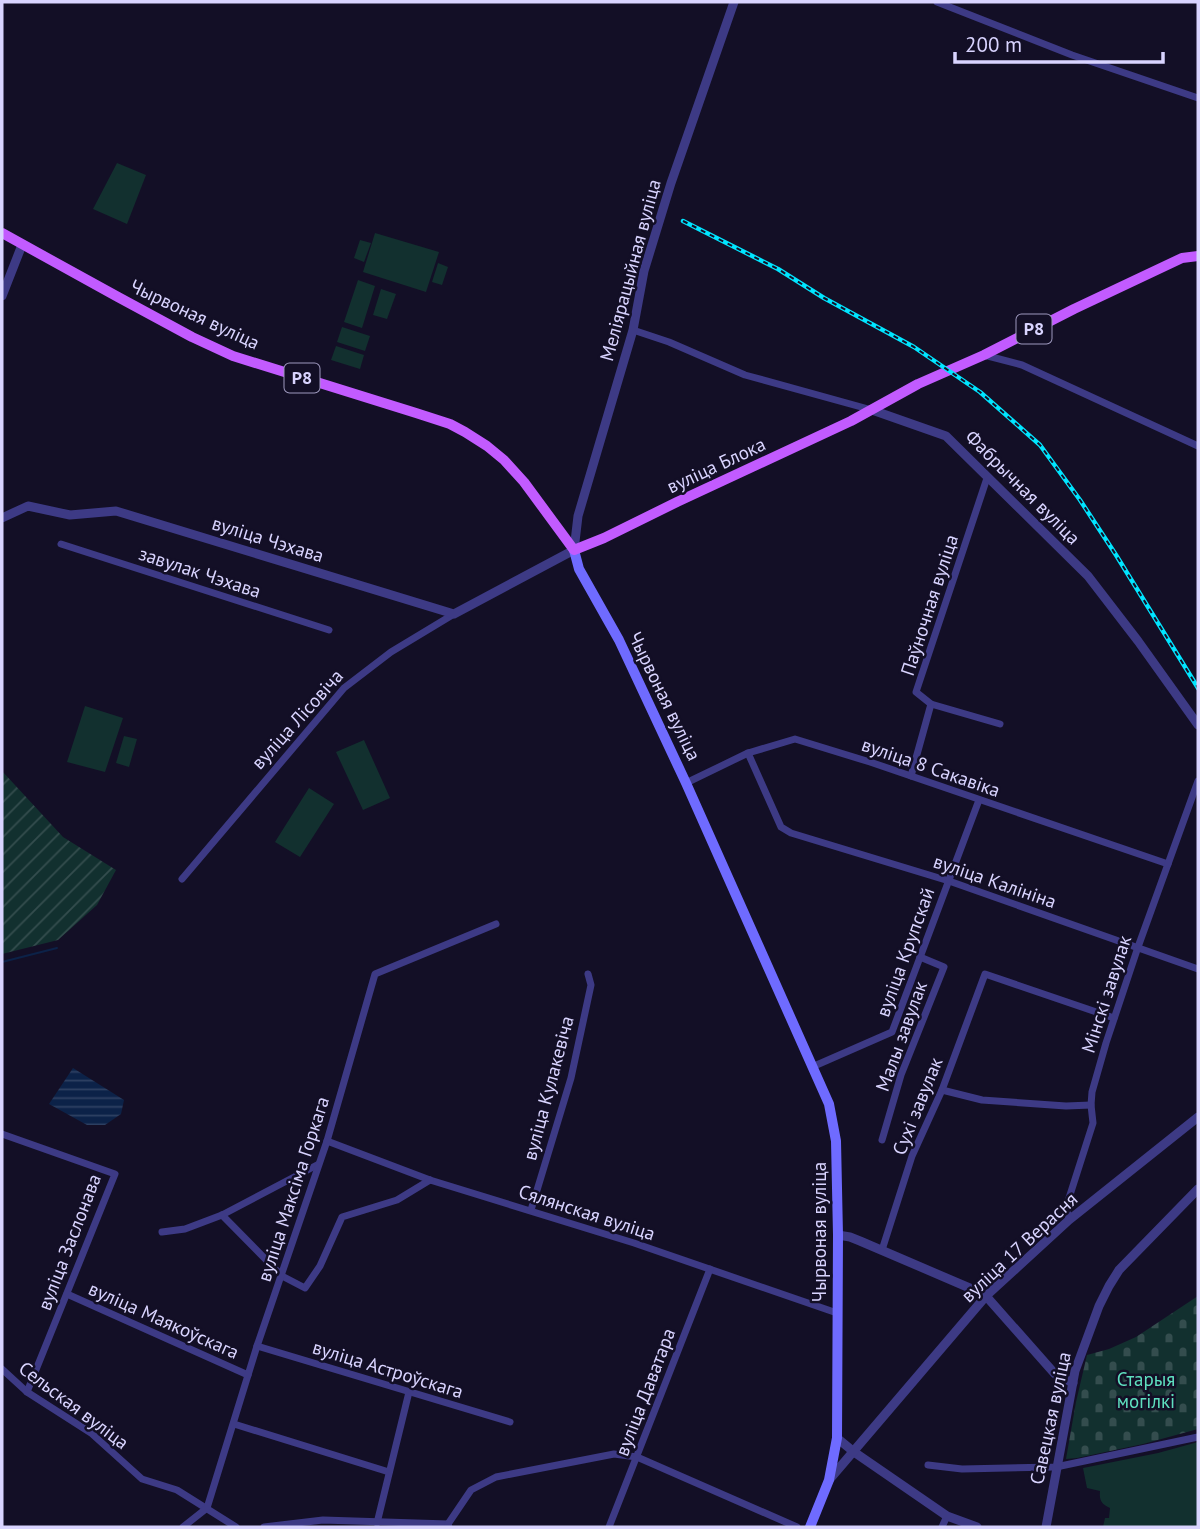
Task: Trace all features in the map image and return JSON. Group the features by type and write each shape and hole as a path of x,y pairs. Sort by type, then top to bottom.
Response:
{"main road":[{"name":"Чырвоная вуліца","path":"2,233 192,337 233,356 450,424 465,432 495,453 519,476 574,550 579,569 619,640 686,783 829,1104 836,1141 837,1438 829,1480 810,1527"},
{"name":"Р8","path":"872,410 918,384 984,355 1074,309 1182,258 1198,256"},
{"name":"вуліца Блока","path":"574,550 872,410"}],"street":[{"name":"Меліярацыйная вуліца","path":"574,550 578,516 633,330 644,271 671,183 734,2"},
{"path":"937,2 1072,55 1198,98"},
{"path":"2,296 22,245"},
{"name":"Фабрычная вуліца","path":"633,330 670,342 745,375 872,410 946,436 1088,576 1198,725"},
{"path":"984,355 1022,365 1198,446"},
{"name":"Паўночная вуліца","path":"931,704 916,692 988,478"},
{"name":"вуліца Чэхава","path":"2,518 28,506 70,515 116,511 454,614"},
{"name":"завулак Чэхава","path":"61,544 329,630"},
{"name":"вуліца Лісовіча","path":"181,879 344,688 391,652 454,614 574,550"},
{"path":"911,776 931,704 1000,724"},
{"name":"вуліца 8 Сакавіка","path":"686,783 748,753 795,739 1168,864"},
{"name":"вуліца Калініна","path":"748,753 781,827 791,833 949,881 1198,969"},
{"name":"Мінскі завулак","path":"1069,1220 1069,1198 1093,1123 1092,1092 1138,947 1198,781"},
{"name":"вуліца Крупскай","path":"812,1067 892,1032 979,800"},
{"name":"вуліца Максіма Горкага","path":"206,1508 257,1346 327,1141 375,974 496,924"},
{"name":"Малы завулак","path":"882,1140 901,1075 943,967 920,957"},
{"name":"вуліца Кулакевіча","path":"531,1210 571,1077 591,985 588,974"},
{"name":"Сухі завулак","path":"882,1251 912,1156 942,1090 985,974 1114,1018"},
{"path":"942,1090 982,1100 1066,1106 1091,1105"},
{"name":"вуліца 17 Верасня","path":"854,1452 986,1296 1069,1220 1198,1117"},
{"name":"вуліца Заслонава","path":"2,1134 115,1174 27,1392"},
{"name":"Сялянская вуліца","path":"327,1141 430,1180 634,1242 837,1313"},
{"path":"162,1232 184,1229 222,1215 318,1165"},
{"path":"222,1215 282,1276 305,1288 320,1266 342,1217 397,1200 430,1180"},
{"name":"Савецкая вуліца","path":"1046,1527 1081,1351 1109,1286 1119,1270 1198,1189"},
{"path":"838,1235 850,1237 986,1296 1055,1374 1073,1383"},
{"name":"вуліца Даватара","path":"609,1527 710,1269"},
{"name":"вуліца Маякоўскага","path":"67,1294 248,1375"},
{"name":"вуліца Астроўскага","path":"257,1346 510,1422"},
{"name":"Сельская вуліца","path":"2,1370 27,1392 91,1433 142,1479 177,1490 236,1527"},
{"path":"377,1523 409,1392"},
{"path":"234,1424 390,1472"},
{"path":"928,1465 962,1469 1056,1468 1198,1437"},
{"path":"837,1438 947,1516 977,1527"},
{"name":"Чырвоная вуліца","path":"829,1480 854,1452"},
{"path":"264,1527 323,1520 449,1525 471,1490 496,1478 614,1454 637,1457 797,1527"},
{"path":"183,1527 206,1508"},
{"path":"942,1527 947,1516"}],"green space":[{"path":"117,163 146,175 127,224 93,209"},
{"path":"375,233 439,252 426,292 363,272"},
{"path":"360,240 371,243 364,262 354,258"},
{"path":"438,263 448,267 442,285 432,282"},
{"path":"358,280 375,286 362,328 344,322"},
{"path":"381,289 396,294 387,319 373,315"},
{"path":"342,327 370,336 365,351 337,342"},
{"path":"336,346 364,355 360,369 331,360"},
{"path":"85,706 123,718 105,772 67,762"},
{"path":"124,736 137,739 129,767 116,763"},
{"path":"364,740 390,798 363,810 336,752"},
{"path":"2,771 63,837 116,870 97,905 58,940 2,954"},
{"path":"309,788 334,804 300,857 275,842"},
{"name":"Старыя могілкі","path":"1198,1296 1198,1429 1143,1444 1066,1459 1087,1355 1136,1337"},
{"path":"1198,1442 1198,1527 1103,1527 1105,1518 1109,1518 1110,1508 1102,1502 1100,1491 1087,1488 1083,1468"}],"water":[{"path":"73,1068 124,1100 121,1114 105,1125 87,1125 49,1104"}],"waterway":[{"path":"2,962 57,948"}],"railway":[{"path":"683,221 778,269 824,298 914,347 980,392 1040,445 1116,555 1198,688"}]}
